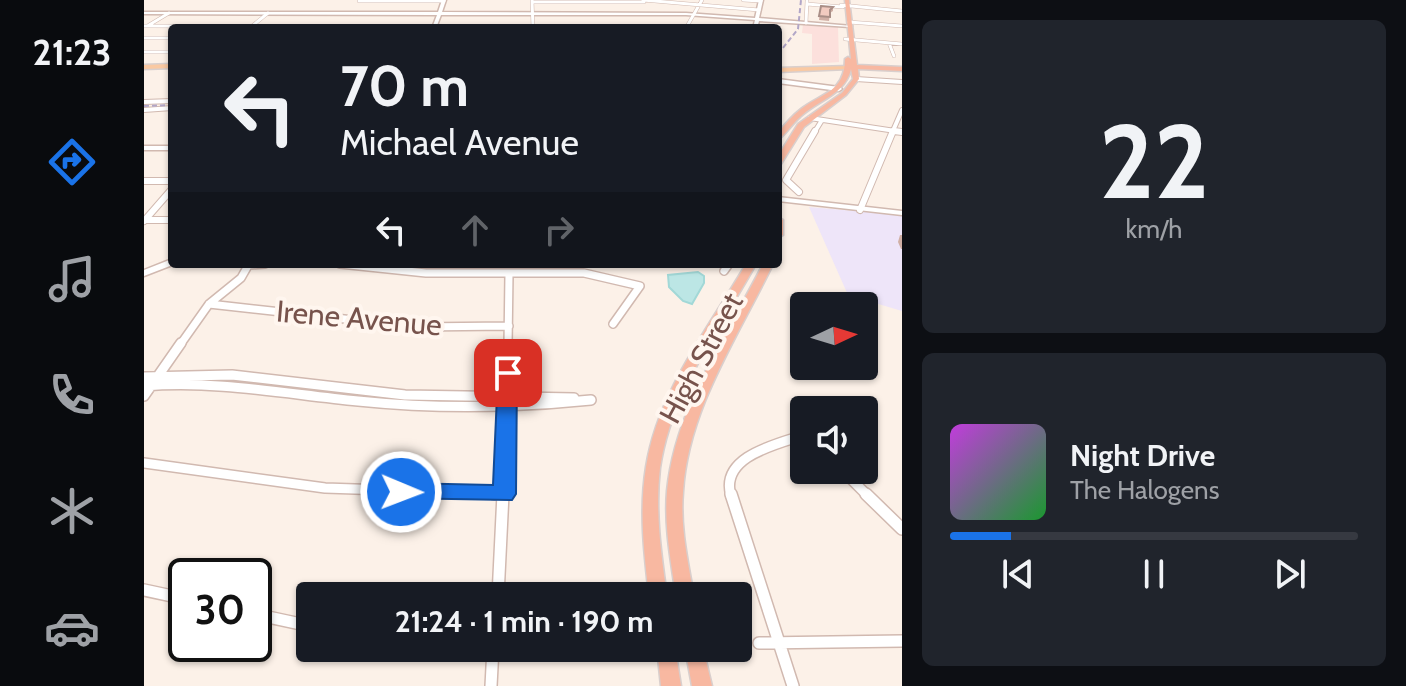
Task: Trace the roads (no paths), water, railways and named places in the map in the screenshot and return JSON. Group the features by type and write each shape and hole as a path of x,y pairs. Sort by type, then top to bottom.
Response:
{"highway":[{"path":"782,133 798,115 839,89 853,67 853,40 844,4"},
{"path":"782,156 810,118 844,94 856,79 845,39 847,24"},
{"path":"853,67 902,69"},
{"name":"High Street","path":"656,582 651,549 650,500 662,428 684,378 749,268"},
{"name":"High Street","path":"683,582 675,491 688,426 766,268"},
{"path":"668,662 671,686"},
{"path":"697,662 702,686"}],"main road":[{"path":"144,67 168,66"},
{"path":"782,70 853,67"}],"street":[{"path":"688,24 702,0"},
{"path":"743,0 761,0 755,24"},
{"path":"360,1 444,1 436,24"},
{"path":"387,14 394,1"},
{"path":"533,24 532,1 643,1 759,10"},
{"path":"578,1 587,24"},
{"path":"646,14 653,2"},
{"path":"806,23 807,2 902,11"},
{"path":"144,13 646,14 902,26"},
{"path":"145,26 169,13"},
{"path":"255,24 268,13"},
{"path":"296,24 306,13"},
{"path":"331,24 340,13"},
{"path":"145,26 168,26"},
{"path":"144,38 168,38"},
{"path":"845,39 902,44"},
{"path":"889,43 894,56"},
{"path":"144,52 168,52"},
{"path":"856,79 902,82"},
{"path":"782,82 839,89"},
{"path":"144,102 168,99"},
{"path":"144,110 168,108"},
{"path":"144,118 154,109"},
{"path":"860,210 902,110"},
{"path":"810,118 902,132"},
{"path":"799,192 786,180 788,172 822,120"},
{"path":"144,148 168,148"},
{"path":"144,181 168,181"},
{"path":"144,221 168,194"},
{"path":"782,200 902,213"},
{"path":"144,221 168,220"},
{"path":"144,273 168,264"},
{"path":"144,396 146,383 156,375 209,304 241,278 247,268"},
{"path":"378,268 426,273 584,273 640,286 613,324"},
{"path":"499,582 509,274"},
{"name":"Irene Avenue","path":"209,304 417,327 509,326"},
{"path":"146,383 220,384 397,404 591,400 543,395 507,401 369,392 232,375 156,375"},
{"path":"790,440 743,457 731,471 729,488 793,686"},
{"path":"144,463 325,488 504,494"},
{"path":"856,484 902,529"},
{"path":"144,590 168,595"},
{"path":"272,618 296,623"},
{"path":"759,643 902,641"},
{"path":"491,686 492,662"}],"water":[{"path":"698,272 704,276 704,283 692,304 683,301 669,287 668,275"}],"railway":[{"path":"782,49 798,29 801,0"},
{"path":"144,106 168,105"}]}
